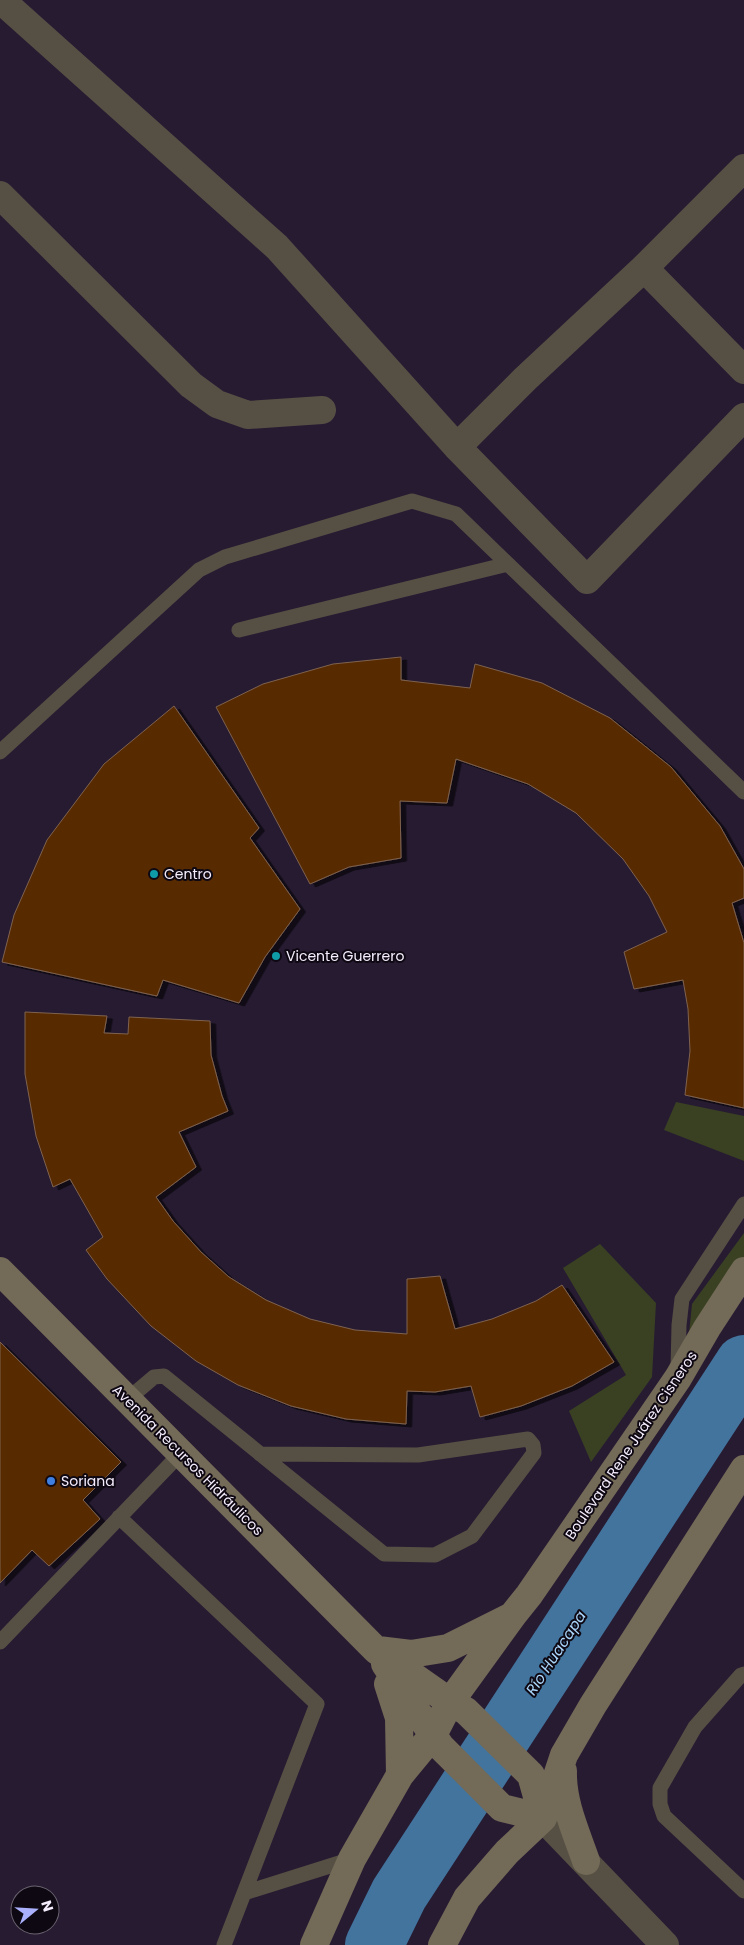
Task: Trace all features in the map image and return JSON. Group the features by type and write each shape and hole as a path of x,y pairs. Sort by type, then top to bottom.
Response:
{"main road":[{"name":"Avenida Recursos Hidráulicos","path":"0,1270 376,1650 437,1741 502,1808 544,1818"},
{"name":"Boulevard Rene Juárez Cisneros","path":"314,1945 352,1859 400,1775 437,1741 513,1615 530,1595 678,1378 707,1328 744,1272"},
{"path":"442,1945 467,1898 507,1852 544,1818 564,1755 593,1705 744,1469"},
{"path":"400,1775 399,1718 376,1650 411,1654 448,1648 513,1615"},
{"name":"Avenida Recursos Hidráulicos","path":"376,1650 458,1706 531,1775 544,1818"},
{"path":"564,1755 562,1784 567,1807 586,1861"}],"street":[{"path":"1,0 277,247 457,447 587,580 744,418"},
{"path":"457,447 525,379 644,268 744,168"},
{"path":"0,195 191,385 217,404 248,415 322,410"},
{"path":"644,268 744,370"},
{"name":"Avenida Recursos Hidráulicos","path":"544,1818 665,1945"}],"lane":[{"path":"0,752 198,570 225,557 412,502 456,514 744,792"},
{"path":"239,630 508,564"},
{"path":"678,1378 679,1325 682,1299 744,1204"},
{"path":"128,1399 154,1377 164,1376 260,1454 384,1554 434,1554 472,1536 534,1453 533,1445 528,1439 418,1455 260,1454"},
{"path":"0,1642 181,1453"},
{"path":"119,1517 317,1704 224,1945"},
{"path":"744,1674 741,1675 695,1727 660,1788 660,1804 664,1816 744,1891"},
{"path":"244,1893 352,1859"}],"green space":[{"path":"676,1102 744,1116 744,1161 664,1130"},
{"path":"744,1233 744,1264 688,1344 692,1304"},
{"path":"600,1244 656,1303 652,1377 591,1462 569,1411 626,1375 563,1268"}],"building":[{"path":"401,657 401,680 470,688 475,664 542,683 610,718 671,767 720,826 744,869 744,898 732,903 744,943 744,1108 685,1095 690,1051 688,1009 683,980 634,989 624,952 667,932 649,896 623,859 576,813 528,784 456,759 447,803 400,801 401,858 349,867 310,884 216,707 263,684 333,664"},
{"name":"Centro","path":"174,706 259,828 250,838 300,909 265,957 239,1003 163,980 157,996 2,962 14,915 47,840 104,764"},
{"path":"25,1012 107,1016 104,1033 128,1034 129,1017 210,1021 211,1055 228,1111 179,1132 196,1167 156,1197 173,1221 201,1252 229,1277 266,1300 310,1319 355,1330 407,1334 407,1279 440,1276 455,1329 492,1319 536,1301 562,1285 614,1362 572,1386 521,1406 480,1417 471,1386 435,1392 407,1391 406,1424 346,1419 291,1406 238,1385 196,1361 151,1326 107,1279 86,1250 103,1237 70,1179 53,1187 36,1136 25,1074"},
{"name":"Soriana","path":"0,1342 121,1462 83,1500 100,1519 49,1566 32,1550 0,1583"}],"waterway":[{"name":"Río Huacapa","path":"374,1945 399,1894 744,1364"}],"place":[{"name":"Centro","path":"154,874"},
{"name":"Vicente Guerrero","path":"276,956"},
{"name":"Soriana","path":"51,1481"}]}
